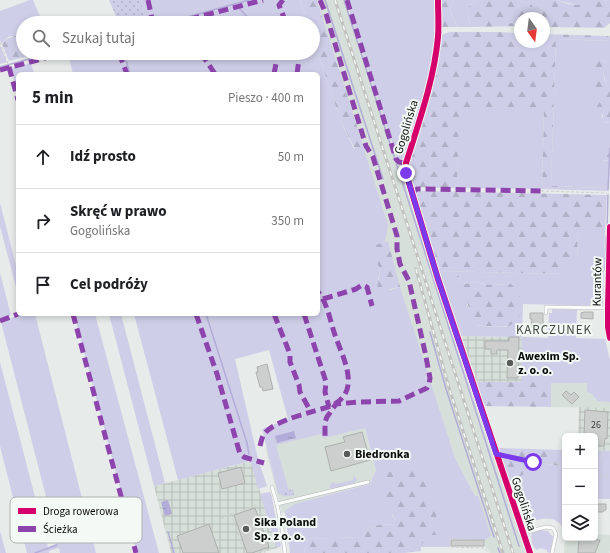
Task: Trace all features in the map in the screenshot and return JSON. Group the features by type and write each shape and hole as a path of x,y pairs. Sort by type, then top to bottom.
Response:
{"street":[{"name":"Gogolińska","path":"438,0 436,55 424,106 406,163 406,173 438,279 522,534 530,553"},
{"name":"Kurantów","path":"610,227 608,308 610,338"}],"lane":[{"path":"546,313 546,306 608,308"},
{"path":"277,504 368,482"},
{"path":"272,487 282,525 285,553"},
{"path":"522,534 546,527 553,528 556,534 552,553"}],"path":[{"path":"0,42 10,67"},
{"path":"541,191 607,193"},
{"path":"496,454 533,462 556,463 562,466"},
{"path":"598,475 610,476"},
{"path":"221,518 258,505"},
{"path":"231,514 245,553"},
{"path":"256,553 272,547"},
{"path":"451,547 484,548 489,553"}],"shaded area":[{"path":"317,0 346,0 468,373 467,377 526,553 490,553 485,546 485,540 491,536 475,496 455,458 430,382 398,282 388,241 385,242 387,225"},
{"path":"460,336 522,337 521,383 475,382 475,373 470,365"},
{"path":"551,382 610,383 610,408 551,407"},
{"path":"579,407 610,408 610,451 598,451 598,433 578,433"},
{"path":"363,422 376,470 370,484 294,504 282,513 266,450 269,436"},
{"name":"Sika Poland Sp. z o. o.","path":"251,461 277,548 261,553 171,553 154,486"},
{"path":"598,534 610,535 609,553 564,553 565,541 598,541"}],"green space":[{"path":"33,0 40,16 16,16 16,37 9,37 2,44 0,40 0,11"},
{"path":"109,0 141,0 144,16 116,16"},
{"path":"141,0 300,0 306,16 144,16"},
{"path":"300,0 317,0 363,146 355,149 342,124 320,60 320,16 306,16"},
{"path":"346,0 435,0 437,33 428,84 409,151 399,164"},
{"path":"440,0 454,0 451,10 457,27 441,27"},
{"path":"454,0 544,0 542,2 541,12 524,12 523,1 477,1 472,3 468,9 470,27 457,27 452,16 452,3"},
{"path":"544,0 556,0 568,4 591,6 600,1 610,0 610,23 604,28 550,27 550,12 541,12 542,2"},
{"path":"556,0 610,0 588,6"},
{"path":"477,1 530,2 533,12 514,12 514,19 505,21 507,23 514,24 514,26 470,27 468,9 472,3"},
{"path":"514,17 514,24 506,23 505,21"},
{"path":"450,32 514,33 514,48 550,48 550,34 610,37 610,41 556,39 551,186 608,188 608,191 542,189 544,109 459,109 457,188 412,187 408,175 408,167 427,108 441,35"},
{"path":"16,36 16,59 9,61 2,44 6,39"},
{"path":"556,39 610,41 610,87 608,87 604,77 605,61 600,52 594,71 595,82 601,104 602,118 605,122 610,123 610,144 605,144 603,161 609,160 608,188 551,186"},
{"path":"0,45 7,62 0,64"},
{"path":"600,52 605,60 604,80 608,87 610,87 610,123 603,121 603,115 598,111 597,106 600,102 595,89 593,68"},
{"path":"70,60 320,60 342,124 354,149 363,146 388,225 385,242 374,246 380,272 378,279 390,290 400,287 455,458 475,496 478,496 491,536 485,540 450,539 450,547 421,547 421,551 404,553 404,551 430,535 441,535 391,514 399,524 379,525 366,529 362,537 307,539 304,553 290,553 285,512 288,508 294,504 370,484 376,470 365,428 323,438 321,434 276,445 289,491 278,493 262,429 288,419 269,350 235,359 258,459 267,486 258,489 250,461 178,480 135,316 320,316 320,72 73,72"},
{"path":"31,63 33,72 16,72 16,89 11,68"},
{"path":"458,109 544,109 542,189 457,188"},
{"path":"605,144 610,144 609,160 600,161 598,160 598,153"},
{"path":"422,191 607,195 605,231 578,231 577,261 563,261 563,274 439,271 415,195"},
{"path":"0,203 16,265 16,287 0,226"},
{"path":"578,230 605,231 603,306 523,304 522,337 460,336 439,271 562,274 563,261 577,261","holes":["459,276 460,282 466,284 474,282 491,285 511,284 507,327 475,325 467,304 478,290 455,280"]},
{"path":"388,241 400,287 381,291 377,289 380,272 373,246"},
{"path":"0,273 11,315 1,320 0,318"},
{"path":"457,276 459,276 460,282 466,284 474,282 491,285 511,284 519,294 521,300 522,306 519,317 509,326 474,325 467,299 478,290 474,288 461,291 455,285"},
{"path":"552,309 577,310 576,338 605,339 610,360 610,402 598,401 592,394 587,392 587,383 521,383 522,337 548,338 549,313 552,313"},
{"path":"16,316 36,316 82,497 46,497 1,322"},
{"path":"75,316 96,316 159,553 137,553 134,543 142,543 142,497 122,497"},
{"path":"110,316 122,316 165,483 154,486"},
{"path":"0,362 35,497 13,497 0,446"},
{"path":"475,382 551,382 551,407 483,406"},
{"path":"498,448 562,450 562,498 561,467 552,464 547,465 545,470 534,470 529,468 520,477 508,482"},
{"path":"598,451 603,451 598,464"},
{"path":"603,451 610,451 610,499 598,499 598,464"},
{"path":"552,464 561,467 562,526 552,519 541,519 523,525 521,519 525,517 526,512 530,511 530,506 522,502 514,484 511,482 522,475 529,468 532,469"},
{"path":"411,465 421,471 438,521 441,535 430,535 414,552 304,553 307,539 362,537 366,529 379,525 398,524 387,505 384,474"},
{"path":"353,475 357,479 355,483 332,489 329,487 331,483 334,482 335,484 353,480"},
{"path":"293,489 294,495 284,496 278,493"},
{"path":"271,493 281,546 277,548 260,494"},
{"path":"540,530 548,531 553,537 550,553 547,552 547,550 539,548 538,550 533,546 531,535 532,533"},
{"path":"0,531 6,553 0,553"},
{"path":"24,543 47,543 48,547 58,543 93,543 96,553 60,553 59,548 49,551 49,553 27,553"}],"water":[{"path":"294,431 296,438 277,443 275,436"},
{"path":"168,500 172,514 165,516 161,502"}],"building":[{"path":"593,312 593,319 581,318 581,313"},
{"path":"530,313 543,313 543,328 531,327 532,319 530,319"},
{"path":"509,337 519,337 518,378 507,378 508,350 497,350 497,354 491,354 491,349 485,349 485,341 509,341"},
{"path":"267,364 273,389 263,391 262,387 260,387 256,372 258,372 257,367"},
{"path":"566,391 571,395 574,392 579,397 572,404 562,395"},
{"path":"585,410 608,412 607,439 605,438 604,446 598,446 598,433 584,433"},
{"name":"Biedronka","path":"362,432 370,460 331,471 325,447 345,442 343,437"},
{"path":"241,467 245,483 222,489 218,473"},
{"path":"598,504 606,504 606,510 603,512 598,512"},
{"path":"255,508 269,547 252,553 247,553 234,515"},
{"path":"209,524 219,553 183,553 177,536"},
{"path":"451,540 484,540 484,546 451,546"},
{"path":"600,540 595,553 578,553 579,541"}],"waterway":[{"path":"191,16 249,0"},
{"path":"325,0 383,179"},
{"path":"344,0 519,546"},
{"path":"240,9 246,16"},
{"path":"0,67 26,60"},
{"path":"126,60 129,72"},
{"path":"608,190 610,148"},
{"path":"607,229 608,195"},
{"path":"605,270 606,237"},
{"path":"207,316 247,443 249,454"},
{"path":"430,332 446,389 494,537"},
{"path":"168,532 174,553"},
{"path":"35,553 57,545"},
{"path":"498,548 500,553"}],"railway":[{"path":"335,0 513,553"},
{"path":"416,269 449,388 503,553"}],"marked path":[{"path":"148,0 151,16"},
{"path":"202,16 263,0"},
{"path":"283,0 279,5 283,16"},
{"path":"320,0 326,14 366,146 373,157 397,236 397,249 400,264 409,281 430,378 427,388 399,401 336,404 325,422 325,439"},
{"path":"347,0 396,159 399,162 406,163"},
{"path":"0,70 38,60"},
{"path":"122,60 126,72"},
{"path":"206,60 214,72"},
{"path":"274,72 277,60"},
{"path":"297,72 299,60"},
{"path":"9,67 16,93"},
{"path":"412,193 417,189 541,191"},
{"path":"323,299 356,289 362,285 367,287 372,306"},
{"path":"260,446 263,435 277,424 331,406 341,399 346,391 348,372 326,306 320,295"},
{"path":"0,321 16,315"},
{"path":"74,316 121,497"},
{"path":"197,316 217,374 240,454 244,457 264,463"},
{"path":"275,316 290,354 290,362 299,385 300,392 311,412"},
{"path":"305,316 326,382 325,392 329,407"},
{"path":"133,543 136,553"}],"cycle path":[{"path":"438,0 438,37 436,53 425,101 406,163 406,173 438,279 530,553"},
{"path":"610,227 608,308 608,327 610,338"}],"place":[{"name":"Awexim Sp. z. o. o.","path":"510,363"},
{"name":"Biedronka","path":"347,454"},
{"name":"Sika Poland Sp. z o. o.","path":"246,529"}],"district":[{"name":"KARCZUNEK","path":"554,329"}],"route":[{"path":"406,173 438,279 496,454 533,462"}]}
